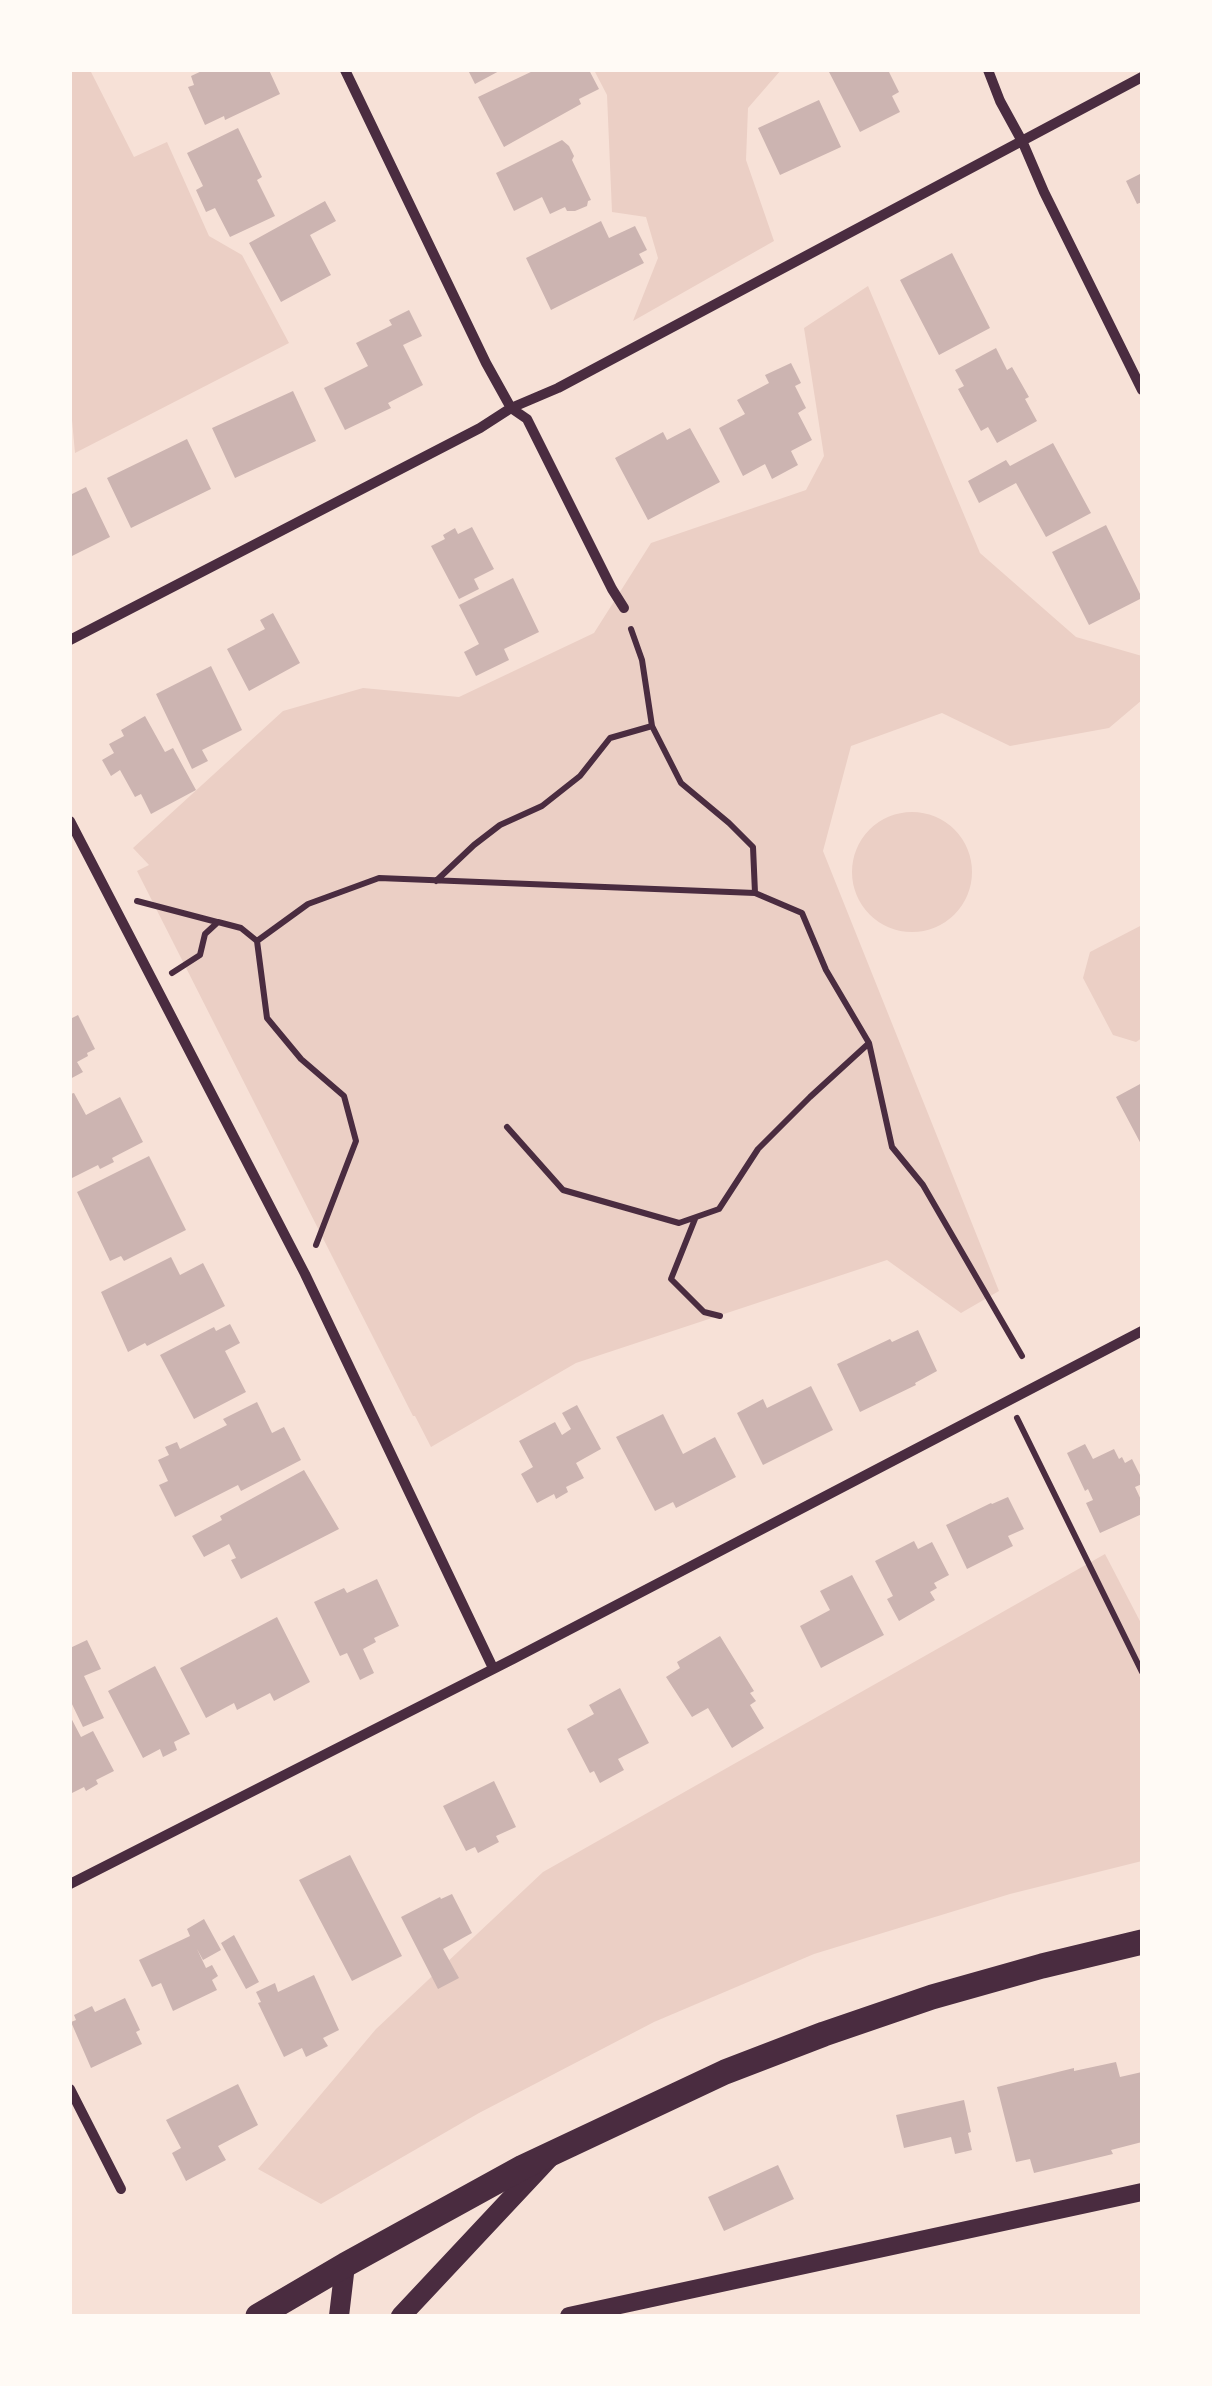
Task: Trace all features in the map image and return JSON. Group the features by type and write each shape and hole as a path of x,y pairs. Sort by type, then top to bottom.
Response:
{"main road":[{"path":"258,2316 558,2149 725,2072 963,1988 1142,1942"},
{"path":"401,2316 558,2149"},
{"path":"339,2316 344,2265"}],"street":[{"path":"346,70 486,363 512,408 527,420 624,608"},
{"path":"988,70 1142,390"},
{"path":"70,640 512,408 558,388 1142,78"},
{"path":"70,821 305,1274 493,1668"},
{"path":"70,1884 1142,1331"},
{"path":"70,2089 121,2189"},
{"path":"569,2316 1142,2192"}],"path":[{"path":"624,608 642,660 652,726 680,783 753,847 755,893"},
{"path":"436,881 500,825 542,806 580,776 610,738 652,726"},
{"path":"257,941 308,904 379,878 755,893 802,913 826,970 869,1043 892,1147 923,1185 1022,1356"},
{"path":"106,893 240,928 257,941 266,1018 301,1058 344,1096 356,1140 305,1274"},
{"path":"154,984 200,955 205,934 218,922"},
{"path":"507,1127 562,1190 679,1223 719,1210 758,1149 869,1043"},
{"path":"695,1218 671,1279 704,1312 720,1316"},
{"path":"1017,1417 1142,1672"}],"shaded area":[{"path":"70,70 90,70 134,157 167,142 209,236 242,255 289,343 75,453 70,398"},
{"path":"594,70 781,70 748,108 746,160 774,241 633,321 658,258 646,217 612,212 607,95"},
{"path":"868,286 980,553 1076,637 1142,656 1142,700 1109,728 1010,746 942,713 851,746 823,851 999,1291 961,1313 887,1260 576,1363 431,1447 137,871 149,865 133,848 283,711 363,688 459,697 594,633 651,543 806,490 824,456 804,328"},
{"path":"912,812 935,817 954,830 967,849 972,872 967,895 954,914 935,927 912,932 889,927 870,914 857,895 852,872 857,849 870,830 889,817"},
{"path":"1142,925 1142,1038 1136,1042 1113,1035 1083,978 1090,952"},
{"path":"1105,1554 1142,1625 1142,1861 1010,1894 814,1954 654,2022 479,2113 321,2204 258,2169 376,2029 543,1872"}],"building":[{"path":"204,70 269,70 280,94 225,120 224,116 205,125 188,87 194,85 191,76"},
{"path":"468,70 501,70 475,84"},
{"path":"535,70 589,70 599,89 579,99 581,104 504,147 478,97"},
{"path":"828,70 888,70 899,92 892,96 900,112 860,132"},
{"path":"819,100 841,147 780,175 758,128"},
{"path":"238,128 262,177 257,180 275,216 230,237 215,208 206,212 196,190 203,186 187,153"},
{"path":"562,140 574,156 572,160 591,200 587,206 575,211 565,207 550,214 542,197 514,211 496,173"},
{"path":"1142,173 1142,202 1137,204 1126,181"},
{"path":"325,201 336,221 310,235 331,275 281,302 249,243"},
{"path":"601,221 609,238 635,226 647,250 639,254 644,263 551,310 526,258"},
{"path":"952,253 990,328 939,355 900,280"},
{"path":"409,310 422,336 403,345 423,385 388,403 391,408 345,430 324,388 368,366 356,343 392,325 389,320"},
{"path":"996,348 1007,370 1012,367 1029,397 1025,399 1037,421 997,443 988,427 981,431 958,389 964,386 955,370"},
{"path":"791,363 801,383 795,386 806,408 798,413 812,440 791,451 798,465 772,479 765,464 743,476 719,428 745,414 737,400 769,383 765,375"},
{"path":"293,391 316,441 235,478 212,428"},
{"path":"690,428 720,482 648,520 615,458 663,432 667,440"},
{"path":"187,439 211,489 131,528 107,478"},
{"path":"1053,443 1091,513 1046,537 1016,483 979,503 968,481 1006,460 1010,466"},
{"path":"86,487 110,537 70,557 70,495"},
{"path":"1106,525 1142,598 1089,625 1052,552"},
{"path":"472,527 494,569 474,579 479,589 459,599 431,546 455,528 458,534"},
{"path":"513,578 539,632 504,649 509,660 476,676 464,652 479,644 459,605"},
{"path":"273,613 300,663 249,691 227,649 265,629 260,620"},
{"path":"211,666 242,730 202,750 208,761 192,769 156,694"},
{"path":"145,716 165,752 173,748 196,790 151,814 141,794 135,797 120,770 111,776 102,760 114,753 109,744 124,736 121,730"},
{"path":"78,1015 95,1049 77,1062 83,1072 70,1079 70,1019"},
{"path":"1142,1083 1142,1146 1116,1097"},
{"path":"74,1093 86,1115 120,1097 143,1142 112,1158 114,1162 70,1179 70,1094"},
{"path":"149,1156 186,1230 124,1261 121,1256 110,1261 77,1192"},
{"path":"171,1257 180,1275 203,1263 225,1306 128,1352 101,1292"},
{"path":"230,1324 240,1343 225,1351 246,1392 194,1419 160,1355 214,1327 216,1331"},
{"path":"918,1330 937,1371 860,1412 837,1364"},
{"path":"811,1386 833,1430 763,1465 737,1413 763,1399 767,1408"},
{"path":"257,1402 272,1433 284,1427 301,1460 241,1491 238,1485 175,1517 159,1485 168,1481 158,1460 169,1455 165,1447 177,1442 180,1449 227,1425 223,1419"},
{"path":"577,1405 601,1449 576,1463 584,1478 566,1487 568,1492 537,1503 521,1474 533,1467 519,1441 555,1422 562,1435 571,1429 562,1413"},
{"path":"663,1414 683,1454 715,1437 736,1477 676,1508 673,1502 655,1511 616,1437"},
{"path":"1085,1444 1093,1459 1114,1449 1125,1463 1132,1459 1142,1479 1142,1484 1135,1487 1142,1502 1142,1514 1100,1533 1086,1503 1093,1500 1067,1453"},
{"path":"304,1470 339,1529 241,1579 231,1560 236,1558 229,1544 204,1557 192,1536 222,1520 220,1516"},
{"path":"1008,1497 1024,1529 1008,1536 1013,1546 967,1569 946,1525"},
{"path":"914,1541 918,1549 932,1542 949,1575 934,1583 937,1588 930,1592 935,1600 899,1621 887,1599 893,1596 875,1561"},
{"path":"852,1575 884,1635 821,1668 800,1626 830,1610 820,1591"},
{"path":"377,1579 399,1626 374,1638 376,1642 363,1649 374,1673 360,1680 347,1653 340,1656 314,1602"},
{"path":"277,1617 310,1682 274,1701 270,1693 237,1710 234,1703 206,1718 180,1668"},
{"path":"720,1636 754,1691 750,1693 756,1701 750,1705 764,1728 732,1748 708,1708 692,1717 666,1677 680,1668 677,1662"},
{"path":"87,1640 101,1669 84,1676 104,1718 83,1727 70,1700 70,1648"},
{"path":"155,1666 190,1734 174,1742 177,1750 163,1757 160,1749 143,1758 108,1691"},
{"path":"620,1688 649,1743 618,1759 624,1770 600,1783 594,1771 590,1773 567,1729 594,1714 589,1705"},
{"path":"70,1716 81,1737 93,1731 114,1771 96,1780 98,1784 86,1791 84,1787 70,1794"},
{"path":"494,1781 516,1827 496,1836 499,1842 478,1853 475,1847 466,1851 443,1806"},
{"path":"350,1855 402,1956 352,1981 299,1880"},
{"path":"452,1894 472,1933 443,1949 459,1978 438,1989 401,1917"},
{"path":"204,1919 221,1950 203,1960 197,1949 206,1968 212,1965 218,1976 212,1980 217,1990 173,2011 161,1983 152,1987 139,1960 190,1936 187,1929"},
{"path":"234,1935 259,1982 246,1989 221,1943"},
{"path":"314,1975 339,2030 323,2038 328,2046 306,2057 302,2048 284,2057 256,1992 275,1983 278,1992"},
{"path":"125,1998 142,2044 91,2068 71,2022 76,2020 74,2015 92,2006 95,2012"},
{"path":"1116,2062 1120,2077 1142,2072 1142,2142 1111,2150 1113,2154 1034,2173 1030,2159 1016,2162 997,2087"},
{"path":"238,2084 258,2125 218,2146 226,2160 186,2181 172,2153 181,2148 166,2120"},
{"path":"964,2100 972,2150 955,2154 951,2137 904,2148 896,2115"},
{"path":"778,2165 794,2199 724,2231 708,2197"}]}
